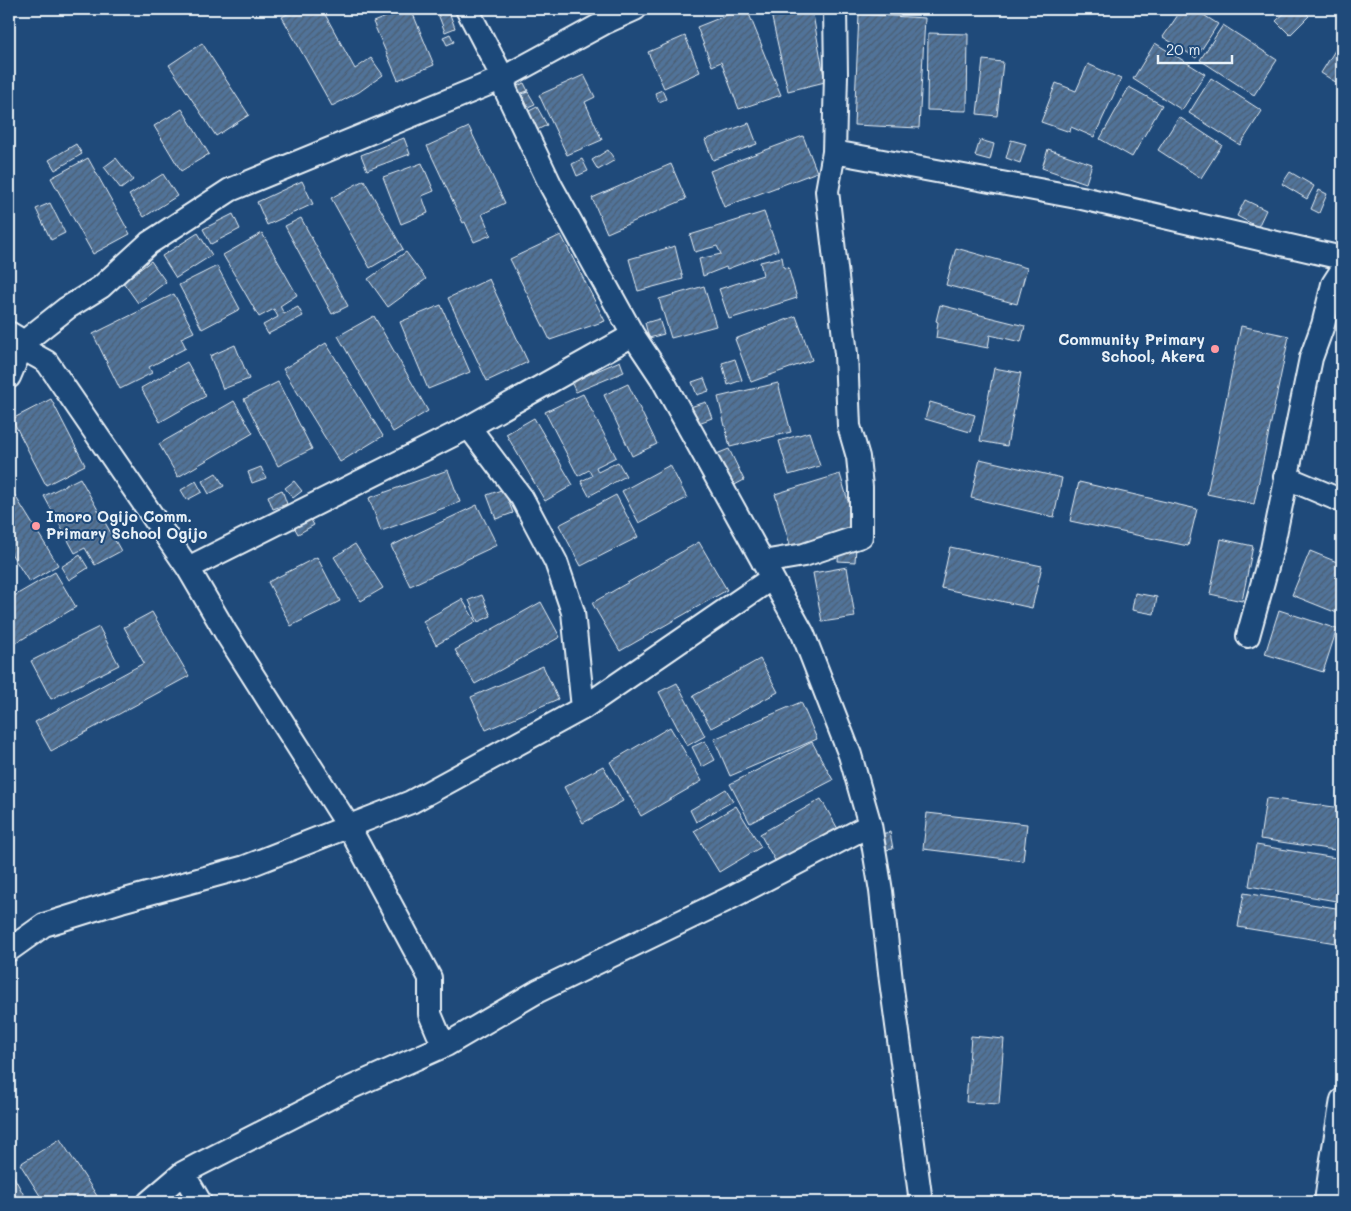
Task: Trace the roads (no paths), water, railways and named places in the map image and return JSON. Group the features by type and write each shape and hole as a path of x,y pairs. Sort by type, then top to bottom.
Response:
{"street":[{"path":"467,9 503,78 506,91 551,186 633,335 662,377 803,634 850,756 870,825 882,891 891,981 921,1202"},
{"path":"16,337 100,287 149,243 230,190 503,78 604,23 635,9"},
{"path":"9,950 44,925 121,901 245,868 411,802 583,708 768,570 804,555 861,536 861,487 858,457 849,426 846,354 828,191 834,152 835,9"},
{"path":"834,152 1082,198 1342,258"},
{"path":"1248,636 1272,549 1285,477 1311,358 1323,325 1333,284 1342,270"},
{"path":"188,568 469,427 633,335"},
{"path":"9,377 16,337"},
{"path":"16,337 29,352 48,362 188,568 226,633 349,827 430,978 430,1014 438,1033 446,1045"},
{"path":"469,427 522,498 556,562 573,612 583,708"},
{"path":"1285,477 1342,501"},
{"path":"149,1202 183,1173 341,1092 446,1045 538,991 726,900 870,825"},
{"path":"1327,1202 1342,1100"},
{"path":"183,1173 200,1202"}],"place":[{"name":"Community Primary School, Akera","path":"1215,349"},
{"name":"Imoro Ogijo Comm. Primary School Ogijo","path":"36,526"}]}
